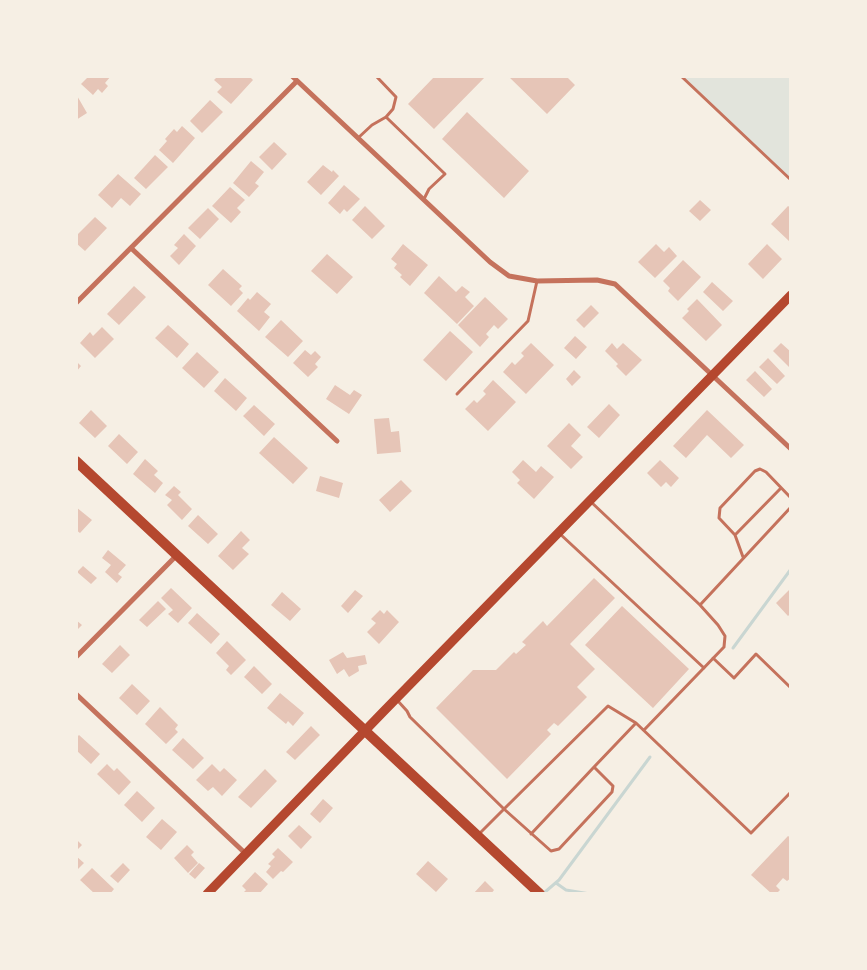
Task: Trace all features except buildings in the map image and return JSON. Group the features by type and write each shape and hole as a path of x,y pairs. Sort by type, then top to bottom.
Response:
{"main road":[{"path":"207,894 395,698 791,295"},
{"path":"76,461 540,894"}],"street":[{"path":"76,303 294,78 509,276 537,281 597,280 616,284 791,449"},
{"path":"131,248 337,441"},
{"path":"76,657 178,555"},
{"path":"76,694 246,854"}],"lane":[{"path":"358,138 394,109 396,97 376,76"},
{"path":"680,76 791,180"},
{"path":"386,117 444,174 429,189 424,199"},
{"path":"457,394 528,322 537,281"},
{"path":"743,557 735,535 718,518 720,508 755,471 760,470 766,472 791,498"},
{"path":"735,535 781,488"},
{"path":"590,501 700,604 725,636 724,647 644,730"},
{"path":"700,604 791,507"},
{"path":"559,532 704,668"},
{"path":"713,658 734,678 756,654 791,688"},
{"path":"395,698 410,717 504,809 551,851 558,849 612,792 613,786 594,767"},
{"path":"478,835 608,706 644,730 751,833 791,792"},
{"path":"531,834 636,723"}],"shaded area":[{"path":"682,76 791,76 791,181"}],"waterway":[{"path":"733,648 791,569"},
{"path":"545,892 559,880 650,757"},
{"path":"556,883 566,890 590,894"}]}
